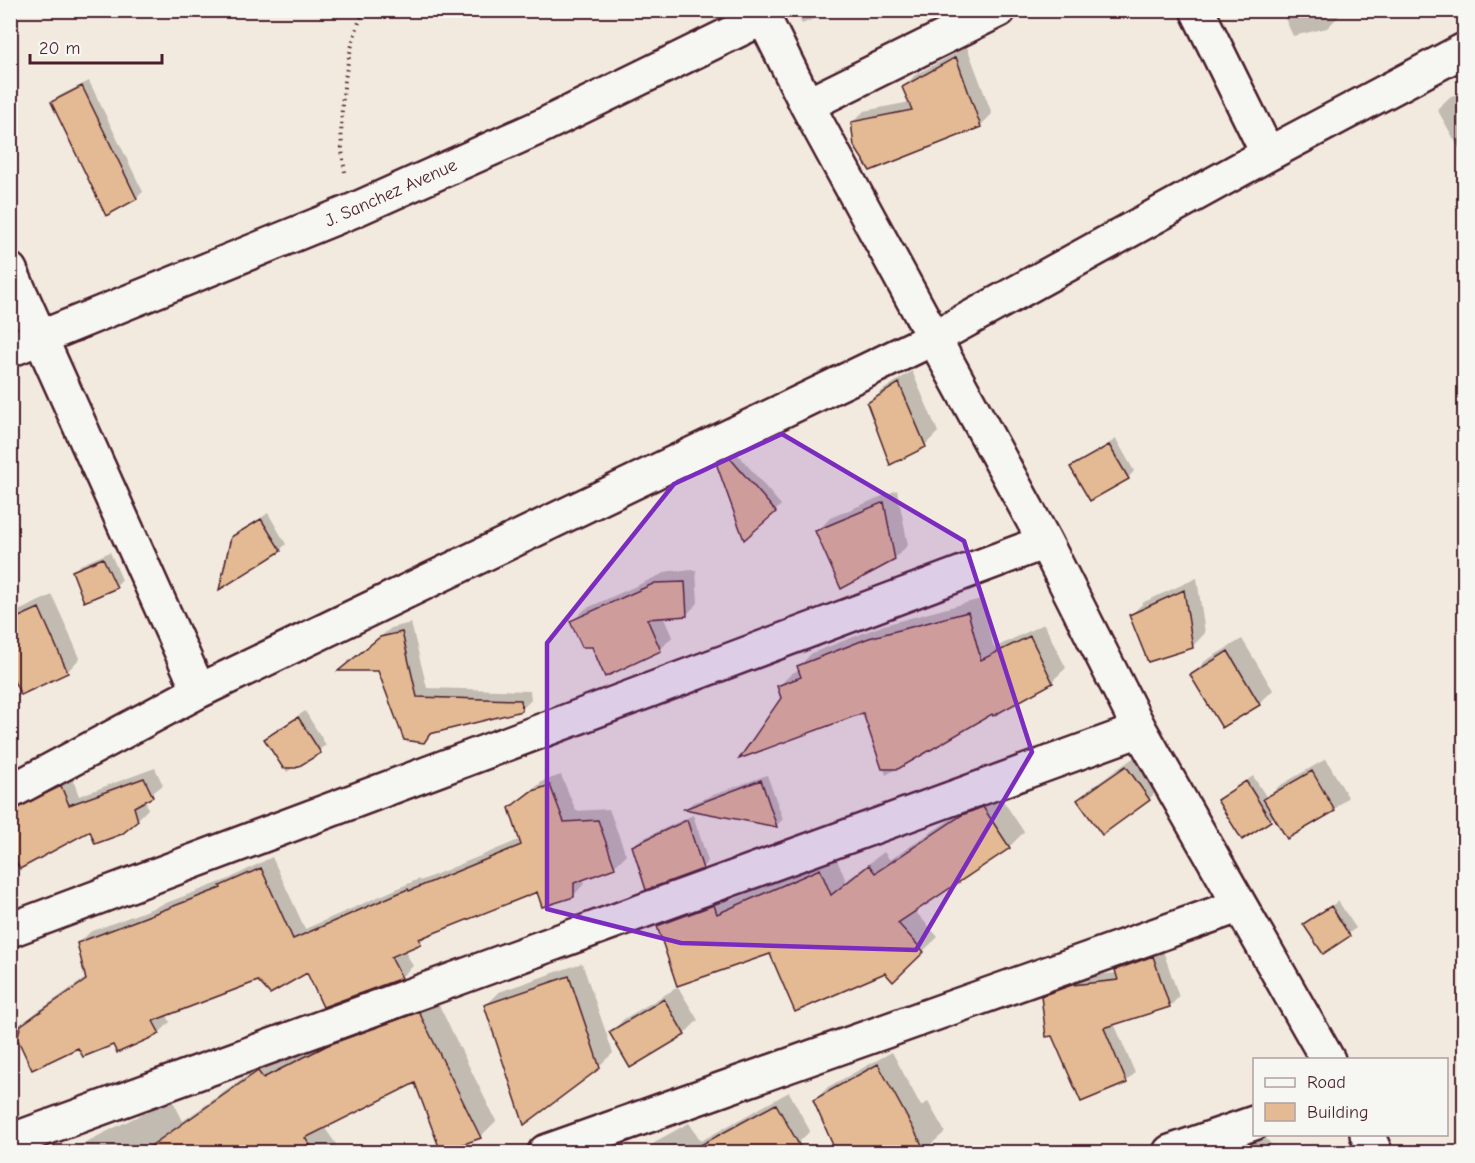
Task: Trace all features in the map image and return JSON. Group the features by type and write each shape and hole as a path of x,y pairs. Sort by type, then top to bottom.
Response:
{"street":[{"path":"807,105 999,10"},
{"path":"1197,10 1269,154"},
{"name":"J. Sanchez Avenue","path":"25,344 352,211 542,126 761,14"},
{"path":"761,14 807,105 1045,542 1140,730 1238,906 1327,1058"},
{"path":"10,792 199,691 934,338 1269,154 1464,51"},
{"path":"10,270 25,344 199,691"},
{"path":"10,930 1045,542"},
{"path":"10,1140 1140,730"},
{"path":"545,1152 1238,906"},
{"path":"1170,1152 1253,1123"},
{"path":"1368,1136 1375,1152"}],"path":[{"path":"352,211 342,159 344,87 358,24 364,10"}],"highlighted area":[{"path":"782,434 964,541 1032,752 916,950 681,943 547,909 547,643 674,484"}],"building":[{"path":"956,57 981,127 870,171 854,146 851,122 912,110 902,87"},
{"path":"82,86 137,199 106,216 51,102"},
{"path":"899,383 926,447 890,465 867,403"},
{"path":"1109,445 1129,479 1090,501 1070,467"},
{"path":"729,457 776,512 744,540 716,463"},
{"path":"884,502 895,560 841,589 815,531"},
{"path":"261,519 281,551 219,590 231,537"},
{"path":"103,558 117,588 84,602 72,571"},
{"path":"685,582 687,616 647,619 661,651 605,677 592,647 582,647 570,621 655,583"},
{"path":"1184,590 1193,648 1148,662 1129,615"},
{"path":"39,608 68,673 21,695 10,673 10,621"},
{"path":"968,612 981,660 1030,636 1053,683 993,716 992,714 898,769 882,769 863,713 739,759 781,698 777,686 801,677 797,666 869,638"},
{"path":"402,632 417,697 521,700 522,711 430,734 424,743 404,740 378,671 338,671 380,637"},
{"path":"1228,651 1260,705 1222,728 1190,675"},
{"path":"298,717 321,753 296,768 283,768 264,739"},
{"path":"1126,766 1150,800 1102,835 1077,800"},
{"path":"1312,771 1335,811 1287,839 1263,799"},
{"path":"144,778 153,797 134,807 138,821 122,834 95,844 90,831 20,869 10,850 10,811 61,786 69,805"},
{"path":"761,780 777,827 684,809"},
{"path":"1246,781 1271,821 1242,840 1217,800"},
{"path":"550,785 564,822 598,820 615,868 574,883 574,897 542,907 537,892 419,939 421,944 391,957 402,978 323,1007 307,973 270,994 258,981 153,1021 160,1034 117,1053 113,1045 83,1057 78,1048 32,1070 17,1038 21,1025 86,980 77,943 221,888 220,886 261,868 293,939 408,889 409,891 521,845 509,808 530,792"},
{"path":"983,807 1010,848 898,923 924,952 893,982 885,973 795,1012 770,954 677,986 657,926 714,905 717,914 820,869 831,895 869,865 875,873 962,815"},
{"path":"687,820 703,869 646,890 632,846"},
{"path":"1331,906 1350,936 1323,954 1303,924"},
{"path":"1153,956 1170,1007 1104,1028 1127,1083 1081,1102 1052,1036 1046,1037 1041,996 1072,985 1118,980 1115,970"},
{"path":"569,976 600,1068 524,1125 484,1005"},
{"path":"664,999 685,1035 630,1068 609,1032"},
{"path":"419,1012 481,1138 441,1152 415,1083 305,1138 315,1152 142,1152 258,1071 263,1078 328,1045"},
{"path":"878,1064 926,1152 836,1152 813,1100"},
{"path":"776,1104 803,1152 688,1152"}]}
